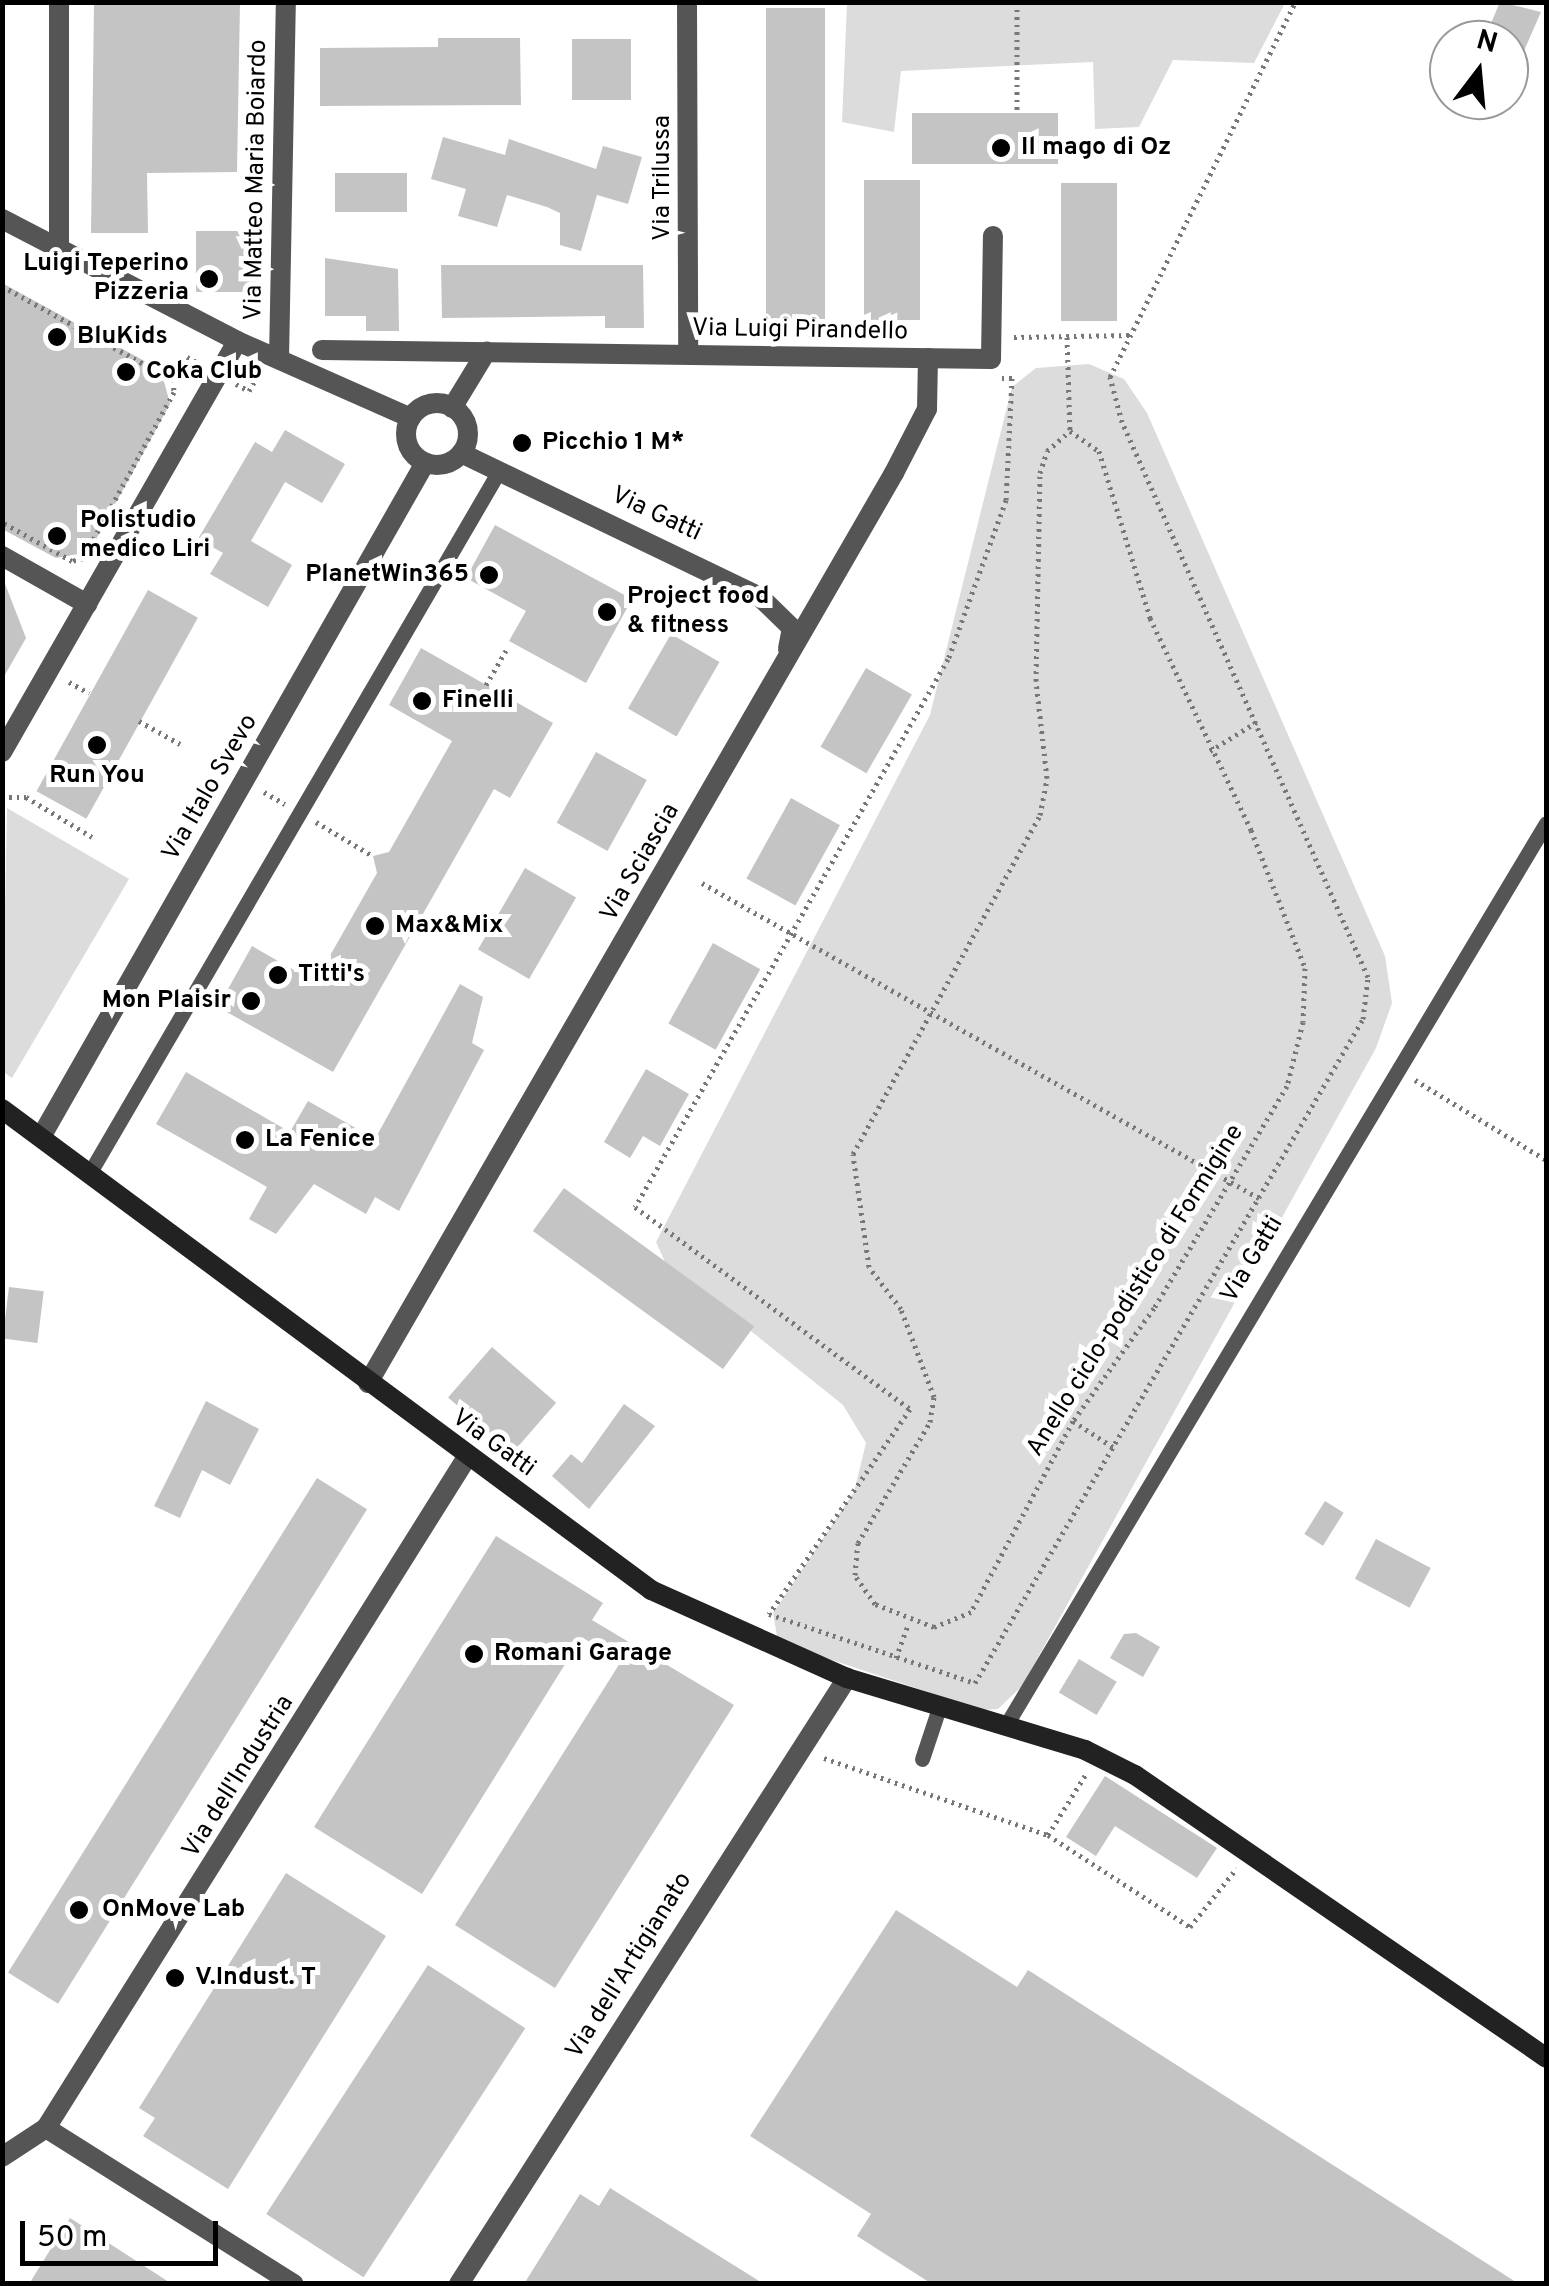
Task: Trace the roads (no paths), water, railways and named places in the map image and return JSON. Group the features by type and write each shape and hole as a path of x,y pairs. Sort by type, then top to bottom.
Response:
{"street":[{"path":"59,2 59,246"},
{"name":"Via Matteo Maria Boiardo","path":"279,359 286,2"},
{"name":"Via Trilussa","path":"688,2 688,353"},
{"path":"2,219 237,341 411,418"},
{"name":"Via Luigi Pirandello","path":"322,350 991,358 992,236"},
{"path":"5,741 237,341"},
{"path":"452,408 486,352"},
{"name":"Via Sciascia","path":"368,1383 919,426 928,358"},
{"path":"434,404 452,408 467,428 461,453 425,463 408,444 411,418 434,404"},
{"name":"Via Gatti","path":"461,453 760,597 792,628 786,656"},
{"name":"Via Italo Svevo","path":"41,1137 425,463"},
{"path":"2,556 87,604"},
{"name":"Via Gatti","path":"2,1108 651,1590 847,1678 1006,1725 1135,1775 1546,2058"},
{"name":"Via dell'Industria","path":"2,2157 46,2128 467,1457"},
{"name":"Via dell'Artigianato","path":"459,2284 847,1678"},
{"path":"46,2128 294,2284"}],"lane":[{"path":"89,1174 500,471"},
{"name":"Via Gatti","path":"1006,1725 1546,823"},
{"path":"922,1758 940,1705"}],"place":[{"name":"Il mago di Oz","path":"1001,148"},
{"name":"Luigi Teperino Pizzeria","path":"209,279"},
{"name":"BluKids","path":"57,337"},
{"name":"Coka Club","path":"126,372"},
{"name":"Picchio 1 M*","path":"522,443"},
{"name":"Polistudio medico Liri","path":"57,536"},
{"name":"PlanetWin365","path":"489,575"},
{"name":"Project food & fitness","path":"607,612"},
{"name":"Finelli","path":"422,701"},
{"name":"Run You","path":"97,745"},
{"name":"Max&Mix","path":"375,926"},
{"name":"Titti's","path":"278,975"},
{"name":"Mon Plaisir","path":"251,1001"},
{"name":"La Fenice","path":"245,1140"},
{"name":"Romani Garage","path":"474,1654"},
{"name":"OnMove Lab","path":"79,1910"},
{"name":"V.Indust. T","path":"175,1978"}]}
